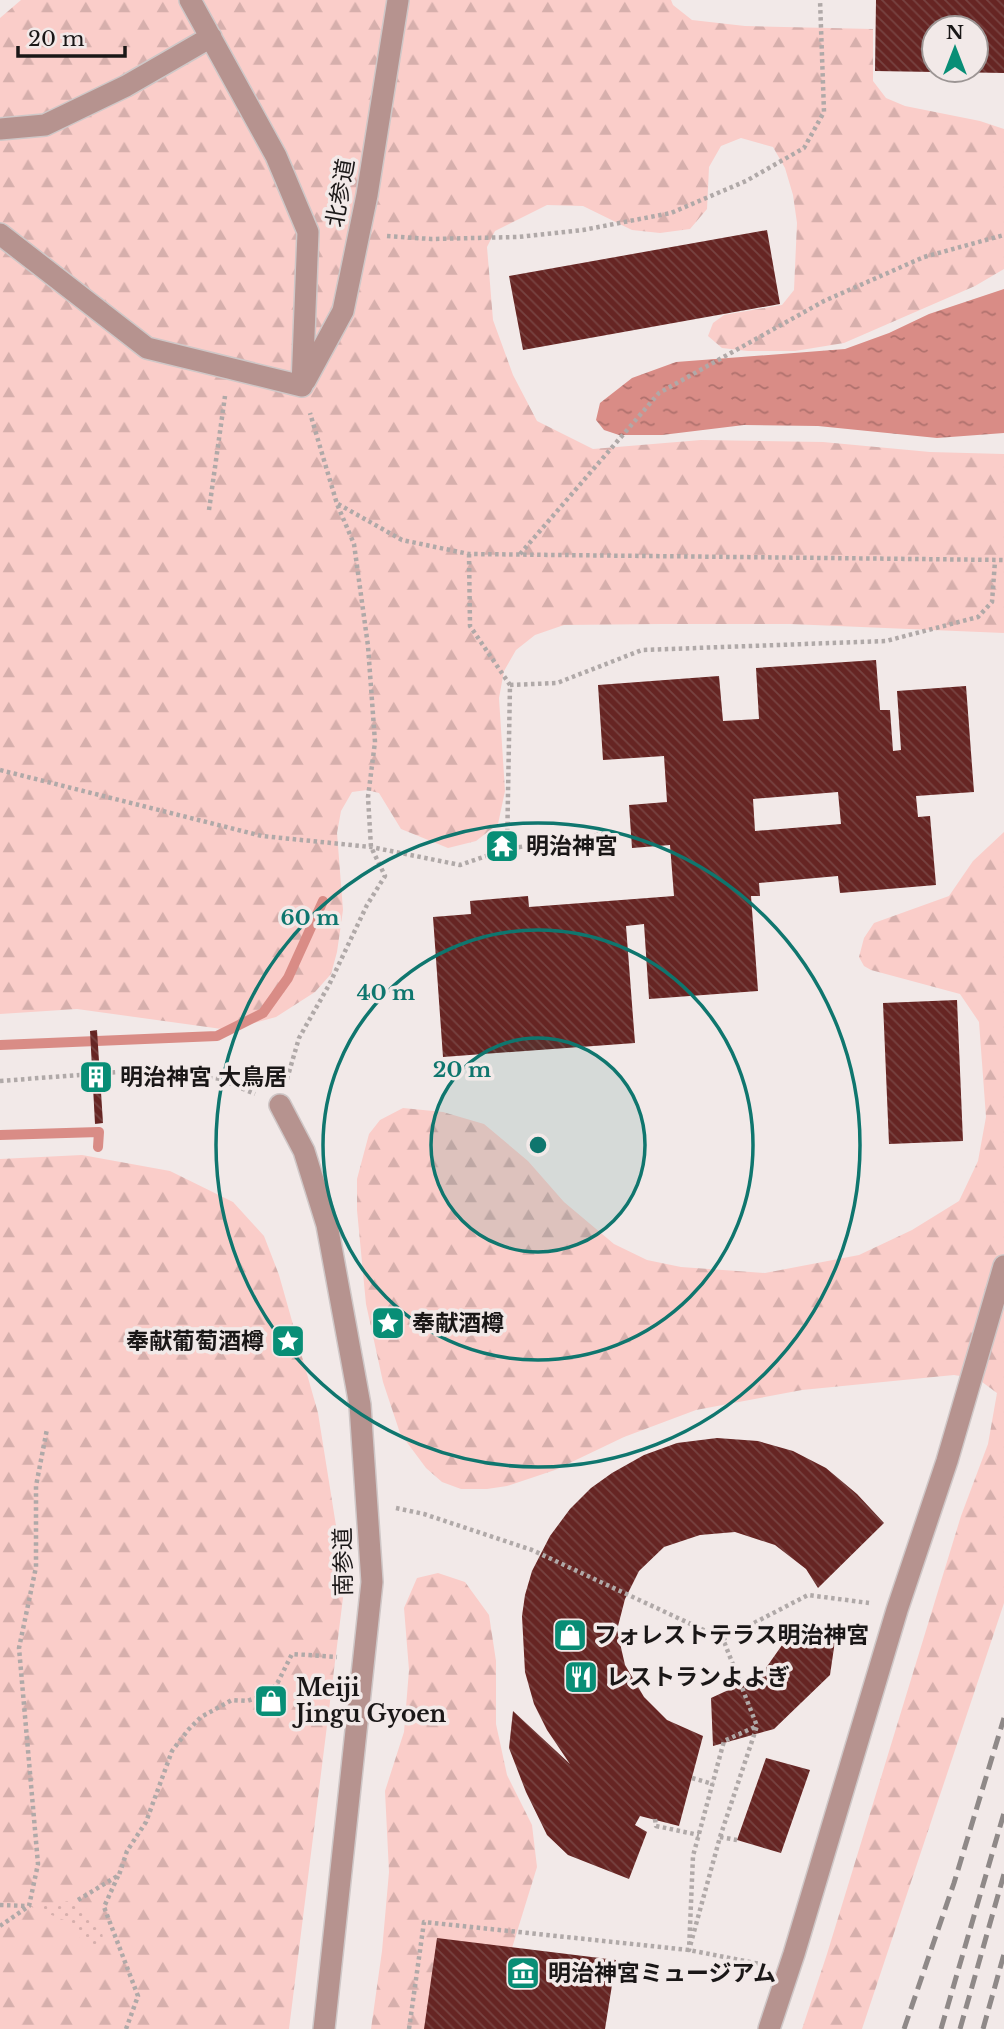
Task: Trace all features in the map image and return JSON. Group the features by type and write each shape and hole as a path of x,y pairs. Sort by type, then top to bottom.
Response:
{"street":[{"path":"0,234 147,348 302,386 308,232 276,156 190,0"},
{"name":"北参道","path":"302,386 343,311 359,234 398,0"},
{"path":"0,129 45,125 125,86 211,37"},
{"name":"南参道","path":"279,1105 304,1151 327,1225 360,1405 372,1582 324,2029"},
{"path":"769,2029 897,1610 947,1461 1004,1266"}],"path":[{"path":"359,234 443,239 518,237 583,230 671,213 746,181 804,148 824,113 820,0"},
{"path":"520,554 659,393 824,301 924,257 1004,235"},
{"path":"209,510 229,368"},
{"path":"0,1081 158,1069 220,1079 279,1105 299,1038 329,985 367,905 385,876 371,847 368,797 375,742 368,646 354,544 337,504 302,386"},
{"path":"337,504 402,540 469,554 1004,559"},
{"path":"469,554 470,626 510,685 507,849"},
{"path":"510,685 557,683 642,650 886,640 965,621 978,617 992,602 995,561"},
{"path":"0,770 262,836 371,847 460,865 507,849 610,833"},
{"path":"0,1926 29,1906 38,1864 19,1648 36,1567 36,1486 47,1429"},
{"path":"368,1503 424,1514 532,1550 723,1639 757,1726 720,1837 689,1950"},
{"path":"723,1639 808,1595 857,1600 897,1610"},
{"path":"126,2029 138,1996 104,1907 127,1851 146,1822 172,1751 201,1717 232,1700 247,1701 265,1695 277,1684 292,1654 364,1658"},
{"path":"689,1950 693,1856 724,1741 757,1726"},
{"path":"692,1778 713,1784"},
{"path":"654,1819 656,1826 699,1835"},
{"path":"720,1837 737,1840"},
{"path":"78,1900 119,1875"},
{"path":"0,1905 29,1906"},
{"path":"409,2029 424,1922 689,1950 789,1970"}],"green space":[{"path":"21,0 671,0 673,5 692,20 745,26 873,29 873,81 886,98 905,106 980,121 1004,129 1004,269 975,286 844,343 795,351 722,348 708,336 713,323 724,315 782,305 794,290 797,223 785,168 773,147 741,138 721,146 709,167 707,209 690,229 660,233 632,230 583,206 547,205 495,231 487,247 493,320 513,375 537,421 593,449 701,440 823,442 930,452 1004,454 1004,633 790,624 662,624 564,625 535,635 516,650 504,671 499,698 505,791 498,824 476,841 448,848 401,829 379,793 367,790 352,792 341,811 337,833 343,910 337,952 331,974 315,992 276,1017 229,1030 77,1009 0,1014 0,18"},
{"path":"1004,832 1004,1603 862,2029 802,2029 961,1516 988,1444 997,1393 978,1379 954,1375 802,1390 696,1410 624,1437 555,1470 507,1486 461,1489 442,1482 426,1468 400,1433 383,1382 366,1304 357,1210 357,1179 369,1134 380,1120 403,1108 443,1112 484,1124 528,1161 564,1202 614,1244 647,1260 681,1267 765,1273 859,1255 912,1230 959,1201 978,1161 986,1117 979,1022 960,994 871,970 864,966 859,957 864,938 874,923 949,896 973,861"},
{"path":"82,1155 170,1171 233,1202 264,1236 279,1275 318,1413 345,1582 289,2029 0,2029 0,1159"},
{"path":"438,1573 465,1582 489,1615 496,1661 496,1724 507,1775 532,1825 537,1867 487,2029 371,2029 389,1872 385,1791 404,1732 409,1670 404,1608 417,1578"},
{"path":"78,1900 102,1926 103,1942 92,1951 64,1920 29,1906"}],"water":[{"path":"1004,289 1004,433 937,438 818,426 744,425 662,435 619,435 604,430 596,420 600,403 632,378 676,362 845,349 889,333 929,314"}],"building":[{"path":"876,0 1004,0 1004,73 990,73 990,14 920,14 920,72 875,71"},
{"path":"767,230 780,304 523,350 509,276"},
{"path":"876,660 880,710 890,710 893,751 901,750 897,691 966,686 974,792 916,796 918,817 930,816 936,885 840,893 838,876 759,883 760,896 751,896 758,991 649,999 644,924 626,926 635,1043 443,1057 433,917 471,914 470,901 528,896 529,907 674,896 670,845 632,848 629,805 667,802 664,756 603,760 598,685 719,676 723,721 759,719 756,668","holes":["838,792 841,824 755,831 753,799"]},
{"path":"957,1000 963,1141 889,1144 883,1003"},
{"name":"明治神宮 大鳥居","path":"97,1030 103,1123 95,1124 90,1031"},
{"name":"フォレストテラス明治神宮","path":"717,1438 758,1441 793,1451 826,1468 857,1494 884,1523 818,1588 806,1569 775,1545 735,1532 700,1535 664,1547 639,1571 625,1599 617,1630 625,1665 644,1697 667,1720 703,1736 679,1826 640,1816 635,1825 647,1832 629,1879 568,1855 547,1835 509,1748 513,1711 570,1764 547,1730 534,1704 525,1672 522,1616 525,1595 532,1571 550,1536 570,1509 591,1488 644,1455 677,1443"},
{"path":"792,1631 835,1641 830,1675 774,1729 713,1746 711,1698 761,1675"},
{"path":"766,1758 810,1770 781,1853 737,1840"},
{"name":"明治神宮ミュージアム","path":"437,1938 616,1960 605,2029 424,2029"}],"waterway":[{"path":"0,1045 217,1036 263,1013 288,978 323,901"},
{"path":"0,1135 99,1132 98,1147"}],"railway":[{"path":"904,2029 954,1883 1004,1718"},
{"path":"941,2029 1004,1813"},
{"path":"960,2029 1004,1874"},
{"path":"983,2029 1004,1954"}],"place":[{"name":"明治神宮","path":"502,846"},
{"name":"明治神宮 大鳥居","path":"96,1077"},
{"name":"奉献酒樽","path":"388,1323"},
{"name":"奉献葡萄酒樽","path":"288,1341"},
{"name":"フォレストテラス明治神宮","path":"570,1635"},
{"name":"レストランよよぎ","path":"581,1677"},
{"name":"Meiji Jingu Gyoen","path":"271,1701"},
{"name":"明治神宮ミュージアム","path":"523,1973"}]}
